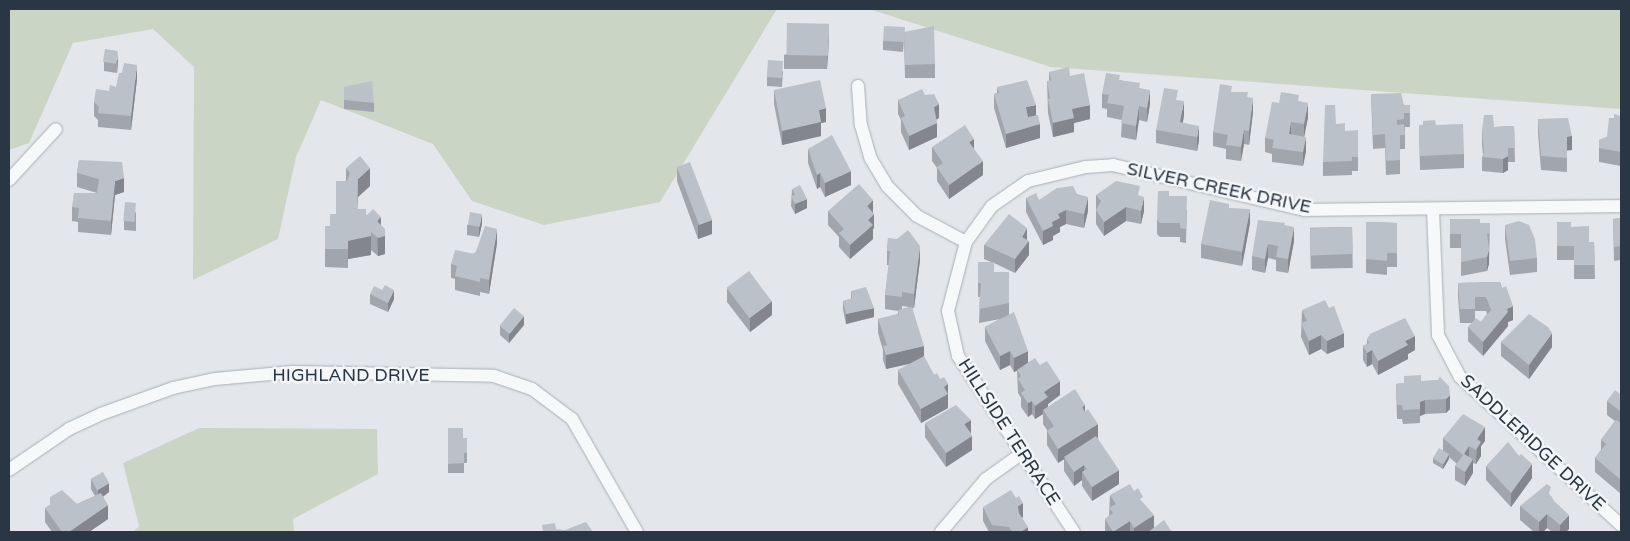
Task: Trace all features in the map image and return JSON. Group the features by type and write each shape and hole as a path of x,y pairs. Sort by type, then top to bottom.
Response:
{"street":[{"path":"858,86 861,125 871,158 887,186 917,216 966,242"},
{"path":"9,180 56,129"},
{"name":"SILVER CREEK DRIVE","path":"966,242 992,206 1028,181 1086,167 1113,165 1306,210 1621,206"},
{"name":"SADDLERIDGE DRIVE","path":"1433,209 1438,335 1460,378 1621,526"},
{"name":"HILLSIDE TERRACE","path":"966,242 948,311 958,356 1074,532"},
{"name":"HIGHLAND DRIVE","path":"9,470 69,429 101,414 173,388 215,379 293,372 494,376 532,389 572,419 637,532"},
{"path":"940,532 986,479 1022,453"}],"green space":[{"path":"9,9 777,9 660,202 544,225 472,201 433,144 321,100 296,157 278,239 193,280 194,67 153,29 73,43 29,143 9,150"},
{"path":"869,9 1621,9 1621,109 1051,67"},
{"path":"199,428 377,429 378,474 293,519 294,532 133,532 139,526 123,463"}],"building":[{"path":"787,23 829,24 828,56 786,55"},
{"path":"884,26 905,27 904,42 883,41"},
{"path":"934,26 935,64 905,65 904,32"},
{"path":"105,49 118,51 116,64 103,62"},
{"path":"768,60 783,61 782,78 767,77"},
{"path":"124,63 137,65 131,116 98,113 99,107 94,102 96,89 109,91 110,85 116,87 119,73 122,73"},
{"path":"1069,67 1070,76 1084,73 1090,105 1072,109 1074,118 1053,123 1048,99 1050,98 1047,81 1051,80 1049,72"},
{"path":"1106,73 1120,75 1119,80 1140,83 1139,88 1150,90 1147,108 1139,106 1136,126 1121,123 1124,106 1107,103 1109,95 1102,94"},
{"path":"820,80 826,108 819,110 821,122 782,131 774,90"},
{"path":"1027,80 1036,105 1026,107 1028,117 1038,115 1040,124 1006,134 994,94 999,93 997,87"},
{"path":"372,81 374,103 344,100 344,87"},
{"path":"1220,84 1232,86 1231,92 1248,92 1247,97 1253,98 1249,131 1244,130 1241,147 1226,145 1228,135 1213,132"},
{"path":"1164,88 1178,90 1176,100 1184,101 1180,122 1199,126 1197,137 1156,130"},
{"path":"922,89 925,95 934,94 939,104 934,107 937,123 909,136 901,118 905,116 898,100"},
{"path":"1281,92 1299,95 1298,101 1308,103 1304,124 1291,122 1289,134 1306,137 1303,152 1272,148 1274,140 1265,138 1272,102 1279,103"},
{"path":"1401,93 1404,105 1410,105 1410,113 1404,113 1404,119 1397,120 1397,125 1404,124 1405,135 1400,135 1400,160 1386,161 1385,134 1373,135 1371,94"},
{"path":"1325,105 1335,105 1336,124 1345,123 1345,131 1358,130 1358,157 1352,157 1352,161 1323,162"},
{"path":"1614,114 1621,116 1621,152 1599,148 1599,140 1607,137 1609,118 1614,118"},
{"path":"1484,115 1493,115 1494,127 1514,126 1515,148 1508,148 1508,156 1503,159 1482,157 1484,152 1482,130"},
{"path":"1568,118 1572,136 1567,137 1567,158 1541,156 1538,119"},
{"path":"1435,120 1436,125 1463,124 1464,154 1420,156 1419,125 1423,125 1423,121"},
{"path":"965,125 974,139 969,142 983,161 949,185 937,167 943,163 932,147"},
{"path":"832,135 851,171 825,183 820,173 817,175 808,149"},
{"path":"360,156 370,168 358,179 357,209 366,209 366,216 373,209 381,217 377,221 385,229 385,236 378,238 371,232 371,236 348,241 348,249 325,249 325,226 330,226 330,214 336,214 336,181 347,181 350,173 346,168"},
{"path":"79,160 122,162 124,178 115,181 111,221 78,218 79,208 72,207 74,193 97,193 99,179 77,173"},
{"path":"690,162 712,220 699,225 677,167"},
{"path":"1116,181 1140,186 1138,195 1144,197 1141,211 1126,207 1104,222 1096,210 1101,201 1096,195"},
{"path":"859,184 873,200 867,206 874,214 868,220 873,225 850,245 839,233 844,229 828,211"},
{"path":"800,185 807,199 795,204 791,196 795,195 792,189"},
{"path":"1073,186 1077,194 1088,197 1084,214 1066,210 1058,214 1060,218 1052,222 1053,226 1043,231 1026,198 1036,193 1039,200 1057,188"},
{"path":"1158,191 1169,191 1169,196 1187,196 1186,229 1180,228 1180,223 1160,223 1157,220"},
{"path":"1210,200 1229,204 1229,208 1250,209 1242,252 1201,244"},
{"path":"125,202 136,203 134,222 123,221"},
{"path":"470,212 482,214 480,227 468,225"},
{"path":"1009,214 1027,228 1022,237 1029,241 1015,259 984,245"},
{"path":"1621,218 1621,246 1614,247 1613,219"},
{"path":"1450,219 1480,219 1480,223 1490,223 1490,233 1487,234 1489,250 1487,257 1461,262 1461,234 1450,234"},
{"path":"1258,220 1285,223 1284,225 1294,227 1288,259 1276,257 1278,246 1268,244 1265,259 1252,256"},
{"path":"1519,221 1529,225 1535,239 1537,258 1510,261 1505,225"},
{"path":"1366,222 1397,223 1397,253 1387,253 1387,261 1366,259"},
{"path":"1557,222 1571,222 1571,227 1589,226 1589,242 1594,242 1595,265 1574,265 1574,246 1557,246"},
{"path":"485,226 497,229 489,280 480,278 480,282 455,276 457,266 451,264 455,250 475,254"},
{"path":"1352,227 1353,254 1311,255 1310,228"},
{"path":"908,230 920,246 914,294 902,292 902,297 885,295 890,251 887,251 888,238 897,239"},
{"path":"978,262 994,262 994,272 1009,272 1009,303 979,309 981,283 978,283"},
{"path":"749,271 772,301 750,318 727,288"},
{"path":"1500,282 1502,288 1506,286 1513,306 1507,309 1508,312 1483,342 1468,327 1476,318 1481,322 1491,310 1486,297 1475,297 1475,309 1460,309 1458,283"},
{"path":"385,285 394,290 388,303 370,294 374,286 382,290"},
{"path":"866,287 874,308 846,314 843,301 852,298 851,291"},
{"path":"1325,300 1329,308 1334,306 1344,333 1327,341 1321,335 1309,341 1301,323 1307,321 1302,310"},
{"path":"912,307 924,346 886,355 883,346 887,345 878,319 899,314 898,310"},
{"path":"514,308 524,316 510,334 500,326"},
{"path":"1014,312 1028,351 1014,358 1010,351 1000,356 985,327"},
{"path":"1529,314 1548,327 1552,333 1529,365 1501,342"},
{"path":"1405,318 1415,336 1405,341 1408,345 1378,361 1372,350 1367,353 1363,346 1369,343 1367,339 1370,334"},
{"path":"924,356 934,375 937,373 940,379 944,377 948,384 944,387 948,394 921,409 898,370"},
{"path":"1035,358 1040,365 1047,361 1060,381 1044,392 1048,397 1035,406 1032,401 1028,403 1021,393 1025,390 1018,379 1021,376 1017,370"},
{"path":"1421,375 1421,381 1438,380 1440,377 1449,386 1450,395 1446,399 1420,402 1420,409 1403,410 1402,405 1397,405 1396,384 1404,383 1404,376"},
{"path":"1075,389 1085,405 1082,407 1085,412 1088,409 1098,424 1058,449 1047,431 1054,426 1043,410"},
{"path":"1615,390 1621,395 1621,412 1607,401"},
{"path":"956,405 971,420 964,424 972,436 946,453 925,423"},
{"path":"1463,414 1485,427 1477,439 1481,442 1476,450 1469,446 1464,454 1473,459 1465,472 1455,466 1463,455 1443,438"},
{"path":"1616,420 1621,423 1621,480 1595,458 1606,444 1601,440"},
{"path":"448,428 463,428 463,438 467,438 467,453 464,453 464,463 448,464"},
{"path":"1096,436 1119,470 1092,487 1082,472 1087,469 1084,465 1074,472 1064,457"},
{"path":"1508,442 1519,456 1521,454 1532,464 1511,493 1486,466"},
{"path":"1439,448 1449,454 1443,464 1433,458"},
{"path":"103,472 109,483 97,490 91,479"},
{"path":"1130,484 1134,491 1138,488 1143,497 1140,499 1154,515 1134,528 1130,521 1113,532 1105,519 1113,513 1109,508 1116,504 1110,495"},
{"path":"1547,484 1551,487 1549,493 1553,500 1569,515 1560,525 1547,514 1539,522 1520,506"},
{"path":"62,490 77,504 101,493 108,505 69,532 62,532 45,508 50,505 50,497"},
{"path":"1011,490 1016,498 1019,496 1023,503 1018,506 1019,513 1028,527 1021,532 1012,532 1009,527 992,525 983,507"},
{"path":"1164,520 1172,532 1148,532"},
{"path":"586,522 593,532 543,532 542,525 555,523 556,529 565,530"}]}
